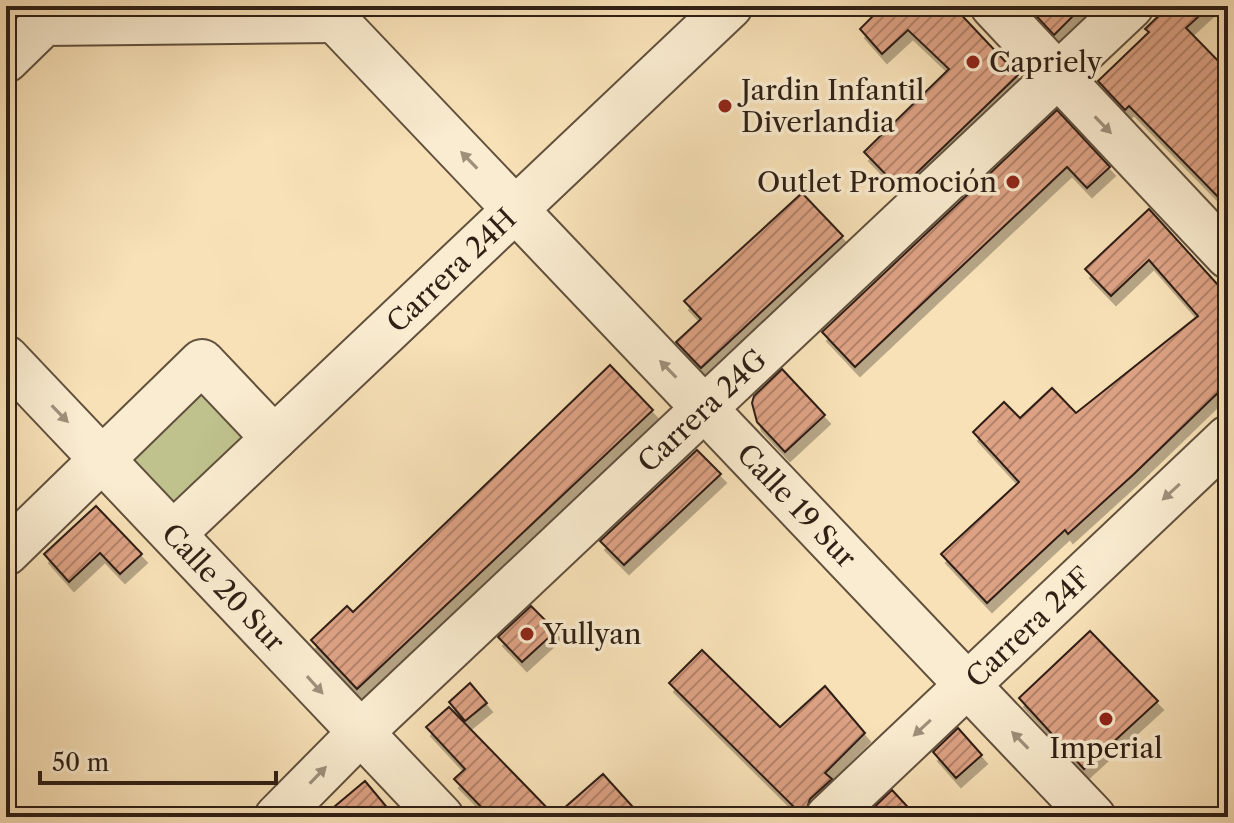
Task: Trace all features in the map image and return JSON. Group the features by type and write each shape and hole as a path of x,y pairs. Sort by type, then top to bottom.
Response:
{"street":[{"name":"Carrera 24H","path":"174,533 730,6"},
{"path":"993,6 1228,256"},
{"name":"Carrera 24G","path":"277,817 360,733 1131,6"},
{"name":"Calle 19 Sur","path":"335,13 515,209 1093,817"},
{"path":"6,60 44,23 335,13"},
{"name":"Calle 20 Sur","path":"6,358 441,817"},
{"path":"6,553 202,362 274,438"},
{"name":"Carrera 24F","path":"828,817 1228,438"}],"green space":[{"path":"202,382 252,435 169,509 120,456"}],"building":[{"path":"883,6 953,6 1018,75 900,189 864,152 949,69 908,30 882,54 860,29"},
{"path":"1027,6 1083,6 1054,35"},
{"path":"1169,6 1210,6 1186,28 1228,71 1228,207 1129,106 1125,110 1098,81 1149,32 1145,29"},
{"path":"1057,110 1110,167 1087,188 1067,167 855,367 822,332"},
{"path":"802,193 843,236 701,368 676,342 701,319 684,301"},
{"path":"1149,209 1228,296 1228,383 1134,474 1068,534 1065,530 987,603 941,554 1019,482 973,432 1004,402 1020,418 1052,388 1076,413 1198,316 1149,260 1111,296 1085,269"},
{"path":"610,365 653,410 357,689 311,640 347,606 353,612"},
{"path":"782,369 825,415 785,452 757,422 752,403 754,396"},
{"path":"697,450 721,474 624,565 600,541"},
{"path":"96,506 142,554 120,574 100,553 69,582 44,554"},
{"name":"Yullyan","path":"531,606 556,631 522,662 498,637"},
{"path":"1090,631 1158,701 1084,769 1019,698"},
{"path":"702,650 780,727 825,686 865,733 825,773 832,779 810,799 804,817 669,683"},
{"path":"470,683 487,703 465,721 449,702"},
{"path":"449,707 555,816 603,774 642,817 491,817 454,779 465,769 426,727"},
{"path":"958,728 982,755 956,778 933,752"},
{"path":"365,781 395,817 322,817"},
{"path":"892,790 917,817 864,817"}],"place":[{"name":"Capriely","path":"973,62"},
{"name":"Jardin Infantil Diverlandia","path":"725,106"},
{"name":"Outlet Promoción","path":"1013,182"},
{"name":"Yullyan","path":"527,634"},
{"name":"Imperial","path":"1106,719"}]}
